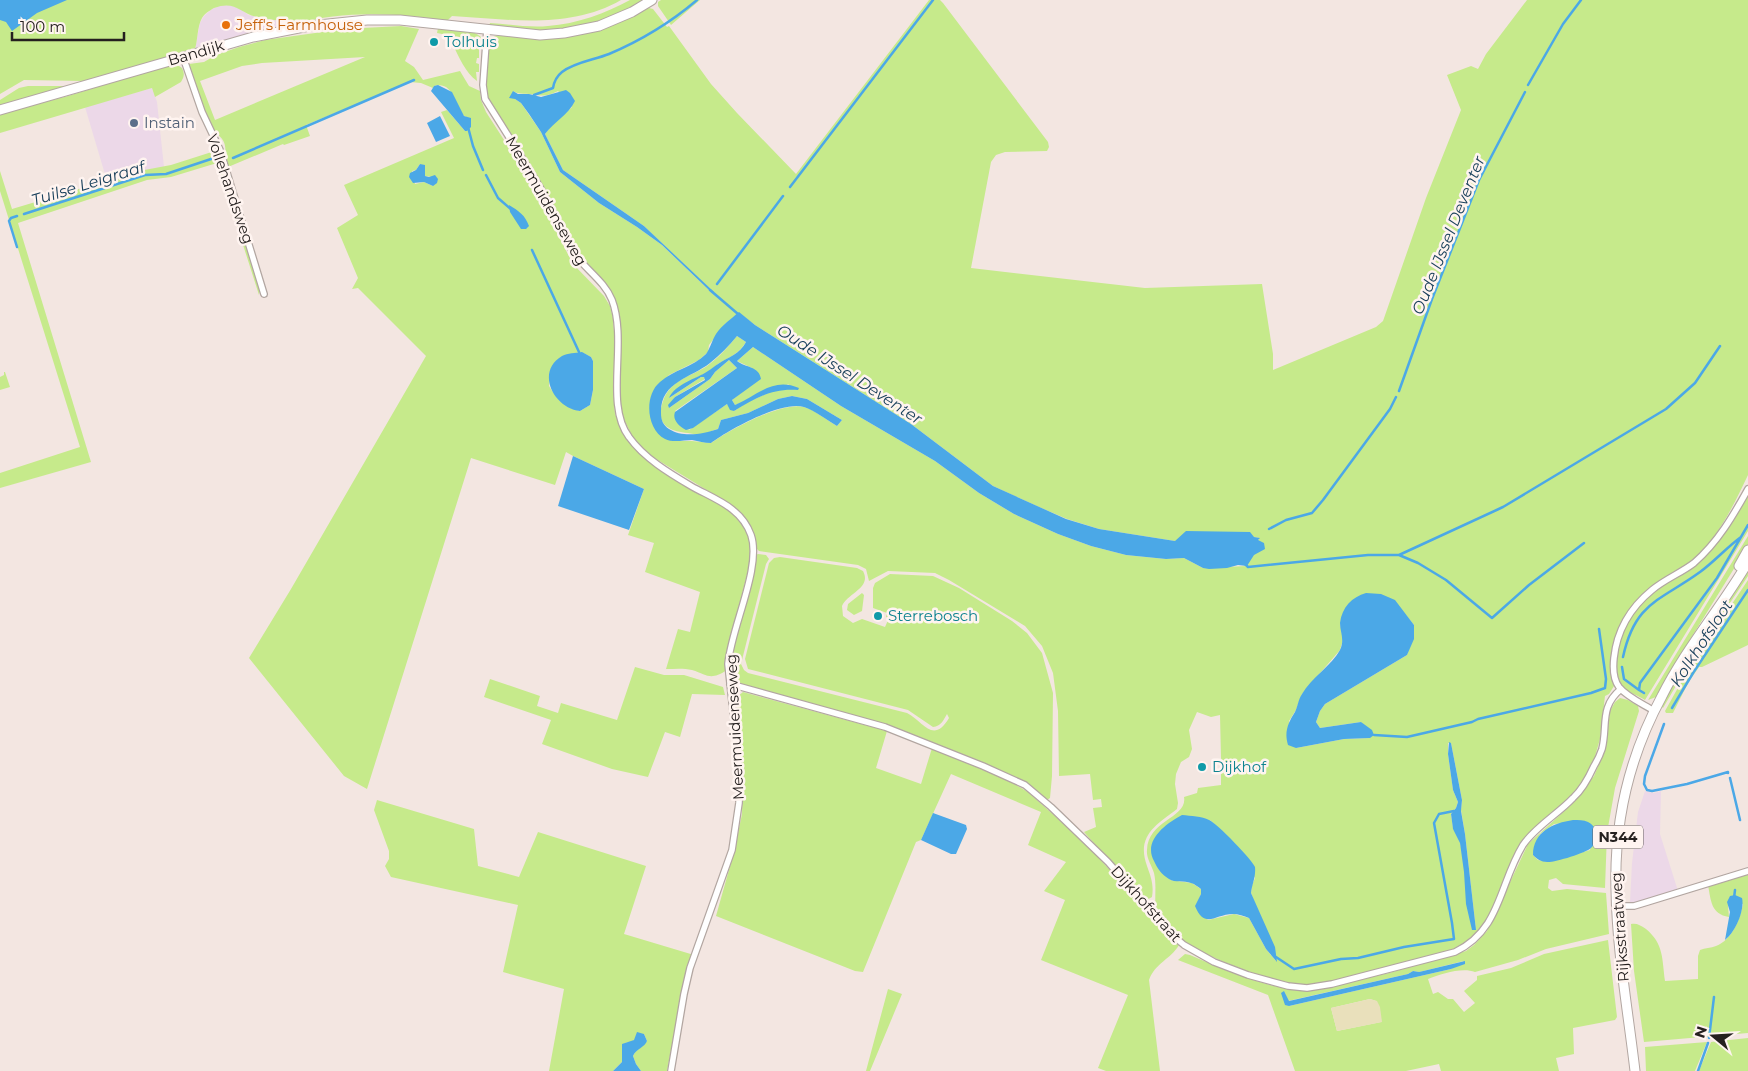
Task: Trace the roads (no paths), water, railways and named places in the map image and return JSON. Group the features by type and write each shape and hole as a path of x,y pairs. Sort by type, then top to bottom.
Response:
{"street":[{"name":"Bandijk","path":"0,110 253,37 309,26 338,22 400,20 452,24 487,30 540,35 564,34 599,26 632,12 652,0"},
{"name":"Meermuidenseweg","path":"487,30 483,84 485,99 542,191 573,251 584,267 605,289 612,302 617,322 619,346 617,399 622,426 628,437 656,463 736,512 751,536 754,552 728,664 740,777 739,803 732,850 690,968 670,1071"},
{"name":"Vollehandsweg","path":"183,57 202,112 220,150 264,294"},
{"path":"1654,711 1621,689 1615,680 1613,666 1618,633 1628,615 1640,601 1654,588 1693,563 1711,545 1727,525 1748,489"},
{"name":"Rijksstraatweg","path":"1706,623 1748,550"},
{"name":"Rijksstraatweg","path":"1635,1071 1616,906 1616,859 1622,809 1634,761 1654,711 1674,673 1748,562"},
{"name":"Dijkhofstraat","path":"730,684 884,728 975,763 1025,785 1051,807 1108,862 1171,934 1184,946 1214,962 1248,975 1288,986 1307,988 1332,984 1455,952 1468,946 1480,935 1490,922 1524,845 1575,797 1586,782 1602,748 1610,700 1621,689"},
{"path":"1616,906 1634,906 1748,871"}],"water":[{"path":"0,0 67,0 37,13 12,31 6,22 0,20"},
{"path":"438,85 452,92 464,116 471,118 471,127 467,131 431,91 434,86"},
{"path":"566,90 575,101 569,110 545,134 563,170 644,226 714,292 712,293 662,245 599,203 560,172 541,132 529,114 521,103 509,98 513,91 518,94 541,97"},
{"path":"440,116 450,136 436,142 427,123"},
{"path":"420,164 425,165 425,176 435,175 438,179 437,183 433,186 424,182 413,183 409,177 410,173 416,170"},
{"path":"509,205 524,216 529,226 526,229 521,229 510,212"},
{"path":"739,312 755,325 911,424 993,486 1066,519 1099,529 1175,541 1186,531 1250,532 1254,537 1260,538 1258,540 1264,543 1265,549 1254,555 1247,566 1238,565 1209,569 1203,568 1184,558 1166,559 1126,555 1091,546 1058,534 1014,514 979,493 935,461 841,406 753,347 737,361 755,369 761,379 732,400 735,405 773,386 790,385 799,388 798,390 772,392 734,411 730,410 727,404 693,428 686,430 675,420 675,412 737,368 729,360 710,379 669,408 668,405 675,397 705,380 704,377 701,377 669,398 681,385 740,350 746,342 737,336 710,363 678,382 666,394 662,403 661,416 667,427 675,432 687,434 706,432 718,429 721,420 748,413 778,399 792,396 807,399 842,420 837,426 808,408 794,406 770,412 756,418 711,443 665,439 654,428 649,412 651,395 655,388 671,374 706,354 718,331"},
{"path":"582,352 591,357 593,361 593,390 590,405 580,411 562,403 551,388 549,380 550,371 554,363 562,356"},
{"path":"573,456 644,489 629,530 558,506"},
{"path":"1366,593 1381,594 1395,600 1414,625 1414,639 1407,655 1325,704 1316,722 1320,728 1361,722 1372,730 1374,735 1370,738 1344,739 1296,748 1288,745 1287,728 1301,696 1340,650 1342,639 1340,623 1345,608 1356,597"},
{"path":"1449,742 1451,743 1462,800 1461,811 1476,930 1472,930 1466,904 1460,843 1453,829 1451,814 1458,802 1453,790 1448,754"},
{"path":"933,813 966,825 967,829 956,854 951,854 921,840"},
{"path":"1182,815 1196,816 1213,822 1234,842 1255,867 1251,893 1275,947 1277,962 1266,949 1249,918 1233,914 1211,919 1203,917 1195,906 1201,894 1201,889 1188,882 1171,880 1158,869 1151,854 1154,840 1163,828"},
{"path":"1573,820 1586,821 1594,827 1597,838 1591,848 1576,855 1550,862 1541,861 1533,855 1536,840 1540,835 1552,826"},
{"path":"1735,895 1742,898 1741,915 1736,927 1725,940 1730,912 1727,902 1730,896"},
{"path":"1465,961 1465,964 1451,969 1289,1006 1285,1005 1281,993 1284,991 1289,1001 1408,974 1413,971 1419,972"},
{"path":"637,1032 644,1034 647,1041 633,1056 641,1071 613,1071 622,1062 622,1044 634,1040"}],"waterway":[{"path":"534,95 553,88 557,77 567,69 633,43 666,24 697,0"},
{"path":"790,187 933,0"},
{"name":"Oude IJssel Deventer","path":"1528,85 1563,24 1581,0"},
{"name":"Tuilse Leigraaf","path":"233,158 414,80"},
{"name":"Oude IJssel Deventer","path":"1399,391 1432,299 1479,180 1525,92"},
{"path":"468,127 473,146 483,170"},
{"name":"Tuilse Leigraaf","path":"24,214 145,175 166,174 217,157"},
{"path":"486,175 498,198 512,210"},
{"path":"717,284 783,196"},
{"name":"Tuilse Leigraaf","path":"17,216 9,221 17,247"},
{"path":"532,250 579,352"},
{"name":"Oude IJssel Deventer","path":"710,290 738,314"},
{"path":"1399,555 1503,507 1666,409 1695,383 1720,346"},
{"name":"Oude IJssel Deventer","path":"1269,529 1286,520 1312,513 1390,409 1396,397"},
{"path":"1644,693 1639,690 1640,683 1717,578 1748,525"},
{"path":"1623,657 1634,625 1642,614 1661,597 1705,568 1741,537"},
{"path":"1245,564 1248,567 1368,555 1399,555 1418,563 1446,580 1492,618 1529,585 1584,543"},
{"name":"Kolkhofsloot","path":"1672,708 1748,590"},
{"path":"1374,735 1407,737 1605,688 1606,679 1599,629"},
{"path":"1622,667 1624,679 1639,690"},
{"name":"Kolkhofsloot","path":"1664,724 1645,776 1644,784 1647,790 1652,791 1687,784 1728,773"},
{"name":"Kolkhofsloot","path":"1730,778 1740,820"},
{"path":"1276,957 1294,969 1454,939 1434,823 1439,814 1454,811"},
{"name":"Kolkhofsloot","path":"1734,898 1735,890"},
{"name":"Kolkhofsloot","path":"1709,1038 1714,997"},
{"name":"Kolkhofsloot","path":"1698,1071 1708,1043"}],"place":[{"name":"Jeff's Farmhouse","path":"226,25"},
{"name":"Tolhuis","path":"434,42"},
{"name":"Instain","path":"134,123"},
{"name":"Sterrebosch","path":"878,616"},
{"name":"Dijkhof","path":"1202,767"}]}
